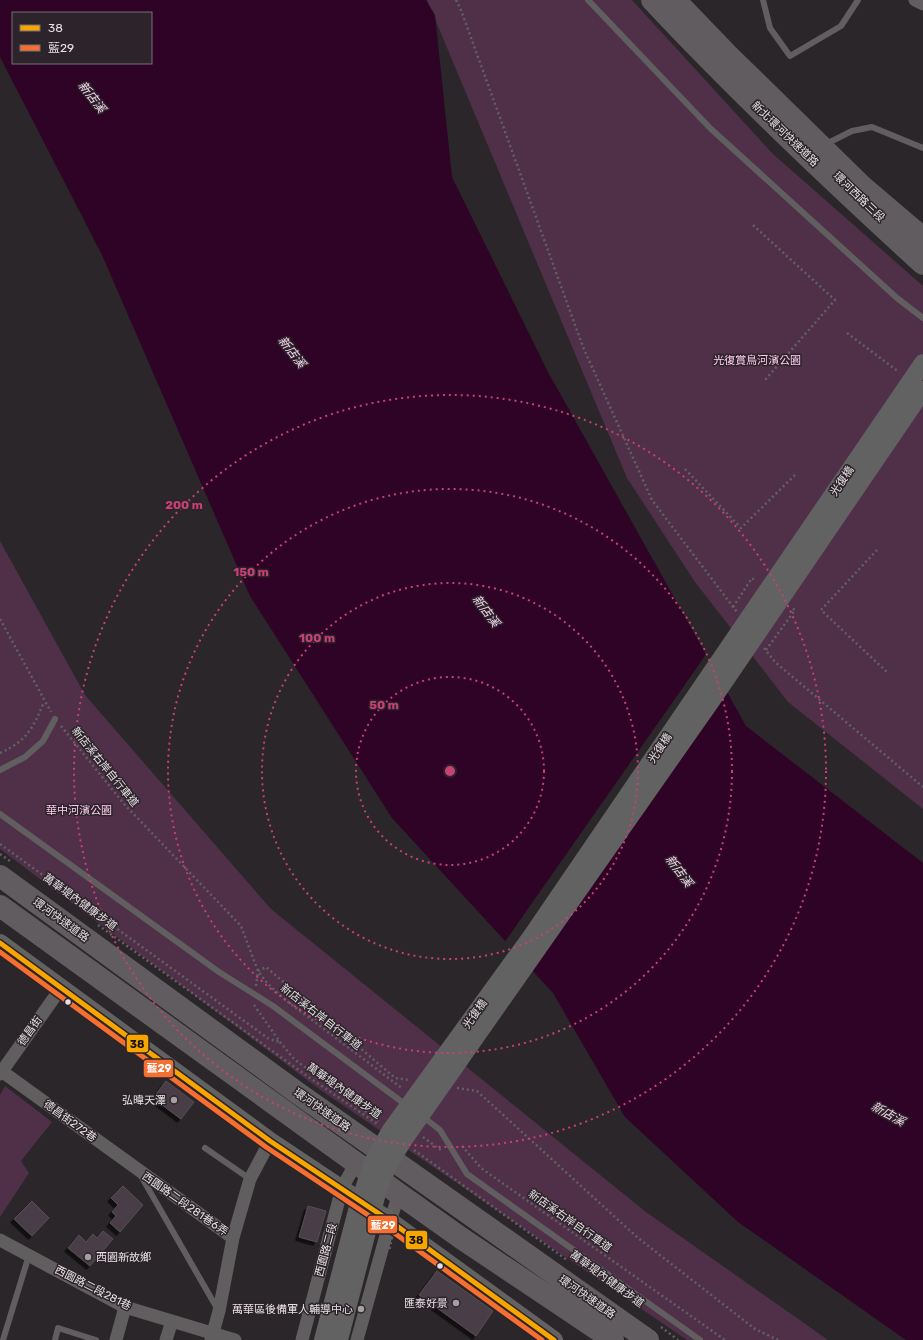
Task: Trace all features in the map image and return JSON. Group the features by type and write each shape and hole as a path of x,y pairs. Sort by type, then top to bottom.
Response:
{"highway":[{"name":"新北環河快速道路","path":"652,0 743,94 923,264"},
{"name":"新北環河快速道路","path":"675,0 726,53 862,186 923,238"},
{"name":"環河快速道路","path":"6,870 129,969 298,1094 654,1333"},
{"name":"環河快速道路","path":"0,906 372,1164 399,1194 461,1238 613,1340"},
{"path":"298,1094 417,1192 601,1326 616,1340"}],"main road":[{"name":"環河西路三段","path":"660,0 704,46 923,257"},
{"name":"環河西路三段","path":"687,0 830,142 923,226"},
{"name":"光復橋","path":"393,1134 531,937 923,363"},
{"name":"光復橋","path":"393,1134 711,701 923,390"},
{"path":"0,943 270,1140 342,1188 384,1227 554,1340"},
{"path":"323,1340 358,1207 372,1164 393,1134"},
{"path":"339,1340 377,1193 372,1164"}],"street":[{"path":"915,0 923,4"},
{"name":"德昌街","path":"1,1072 61,988"},
{"name":"德昌街272巷","path":"1,1072 138,1171"},
{"name":"西園路二段281巷6弄","path":"212,1337 219,1311 233,1238 250,1179 270,1140"},
{"name":"西園路二段","path":"302,1340 342,1188 372,1164"},
{"name":"西園路二段281巷6弄","path":"138,1171 233,1238"},
{"path":"357,1340 384,1227 399,1194"},
{"name":"西園路二段281巷","path":"0,1240 29,1254 125,1307 172,1321 212,1337 236,1340"},
{"path":"116,1340 125,1307"},
{"path":"166,1340 172,1321"}],"lane":[{"path":"588,0 710,128 897,298 923,318"},
{"path":"763,0 770,28 790,56 841,26 858,0"},
{"path":"830,142 852,131 872,127 923,148"},
{"path":"0,770 25,757 43,741 56,719"},
{"path":"0,814 219,972 273,1006 403,1102 440,1130 467,1174 700,1340"},
{"path":"205,1148 250,1179"},
{"path":"138,1171 219,1311"},
{"path":"1,1339 29,1254"},
{"path":"55,1340 58,1328 96,1340"}],"path":[{"path":"456,0 461,10 583,347 652,500 738,613"},
{"path":"753,225 835,300 765,380"},
{"path":"847,333 904,375"},
{"path":"685,469 741,528 797,473"},
{"path":"877,550 821,610 888,673"},
{"name":"新店溪右岸自行車道","path":"0,619 44,701 56,719 124,804 241,926 258,971 267,983 283,998 408,1093"},
{"path":"761,644 775,662 923,786"},
{"path":"0,753 13,747 27,735 44,701"},
{"path":"0,844 269,1039 280,1042 294,1059 393,1134"},
{"path":"0,854 6,870"},
{"name":"萬華堤內健康步道","path":"97,924 313,1080 393,1134 569,1262"},
{"path":"258,971 266,967 395,1078 410,1080"},
{"path":"455,1088 477,1091 638,1238 755,1330 778,1340"},
{"path":"422,1136 444,1152"},
{"name":"新店溪右岸自行車道","path":"460,1144 481,1168 725,1340"},
{"path":"384,1227 392,1238 389,1252"},
{"path":"654,1333 678,1340"}],"green space":[{"name":"光復賞鳥河濱公園","path":"427,0 632,0 773,154 923,286 923,809 788,702 695,582 627,478"},
{"name":"華中河濱公園","path":"0,541 85,695 271,909 646,1212 828,1340 687,1340 319,1089 0,849"},
{"path":"5,1086 52,1122 21,1161 29,1173 0,1217 0,1095"}],"water":[{"name":"新店溪","path":"0,0 426,0 435,15 452,177 548,372 746,726 923,863 923,1340 906,1340 738,1222 625,1117 553,993 392,818 250,596 102,255 0,57"}],"pier":[{"path":"707,653 726,687 531,972 504,943"}],"building":[{"name":"弘暐天澤","path":"166,1081 194,1102 181,1119 153,1098"},
{"path":"123,1186 143,1205 120,1232 110,1223 116,1216 112,1212 118,1205 111,1198"},
{"path":"32,1201 49,1218 32,1236 14,1219"},
{"path":"308,1206 326,1211 317,1242 299,1237"},
{"name":"西園新故鄉","path":"103,1231 113,1239 90,1266 68,1248 79,1235 86,1242 93,1234 97,1238"},
{"name":"匯泰好景","path":"437,1271 493,1311 476,1336 419,1295"}],"transit line":[{"name":"38","path":"0,943 270,1141 390,1221 554,1340"},
{"name":"藍29","path":"0,952 266,1147 386,1227 542,1340"}],"place":[{"name":"弘暐天澤","path":"174,1100"},
{"name":"西園新故鄉","path":"88,1257"},
{"name":"匯泰好景","path":"456,1303"},
{"name":"萬華區後備軍人輔導中心","path":"361,1309"}]}
